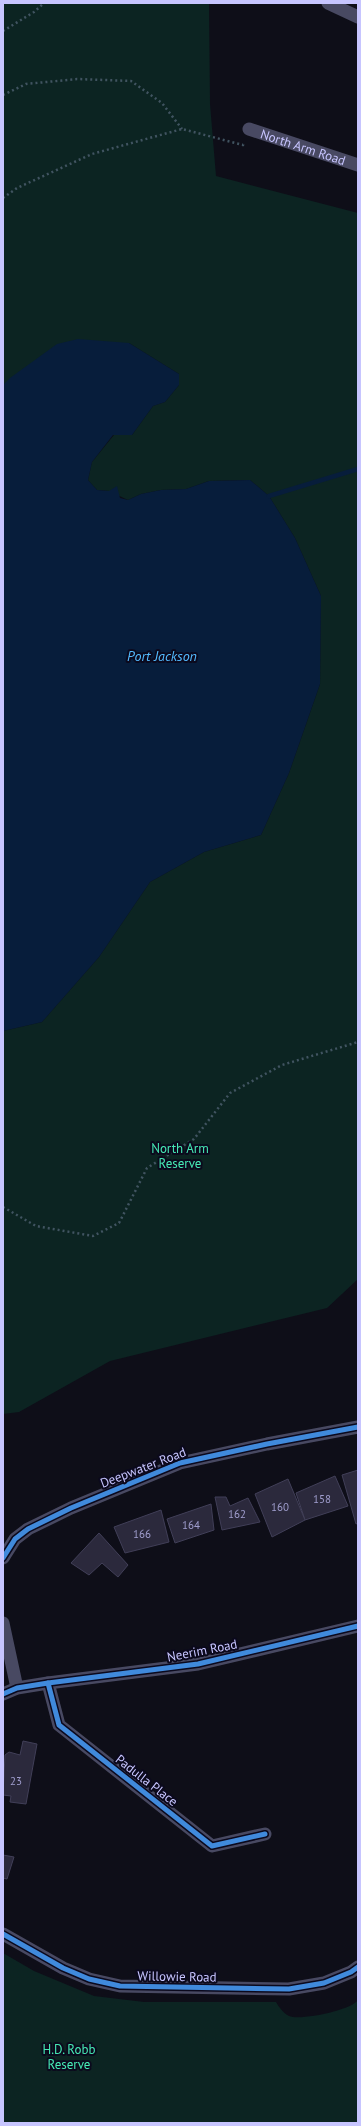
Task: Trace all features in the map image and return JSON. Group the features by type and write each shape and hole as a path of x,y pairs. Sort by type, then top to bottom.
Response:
{"street":[{"path":"328,3 358,17"},
{"name":"North Arm Road","path":"249,129 358,165"},
{"name":"Deepwater Road","path":"5,1551 15,1539 28,1529 71,1508 180,1463 267,1444 358,1427"},
{"path":"3,1622 17,1688"},
{"name":"Neerim Road","path":"3,1694 17,1688 48,1683 198,1664 358,1626"},
{"name":"Padulla Place","path":"48,1683 59,1725 212,1846 264,1834"},
{"name":"Willowie Road","path":"3,1934 64,1968 89,1978 120,1986 288,1989 324,1983 351,1972 358,1967"}],"path":[{"path":"3,31 34,12 44,3"},
{"path":"3,95 26,84 77,79 131,81 162,103 182,129"},
{"path":"3,198 17,188 92,154 182,129 243,145 249,129"},
{"path":"3,1207 36,1226 93,1236 119,1223 148,1168 194,1139 230,1093 282,1064 358,1042"}],"green space":[{"name":"North Arm Reserve","path":"3,3 209,3 210,104 216,176 358,213 358,1279 327,1308 110,1361 19,1412 3,1414 3,1031 42,1022 99,957 150,882 204,852 261,835 289,773 320,684 321,596 295,538 269,496 250,480 209,481 186,489 161,490 141,494 128,500 109,491 97,490 88,480 92,462 114,435 132,435 153,406 165,402 179,385 179,374 129,343 3,385"},
{"name":"H.D. Robb Reserve","path":"3,1953 34,1971 94,1996 144,2002 276,2002 285,2013 289,2016 295,2017 325,2014 354,2004 358,2000 358,2123 3,2123"}],"water":[{"name":"Port Jackson","path":"78,339 129,343 179,374 179,385 165,402 153,406 132,435 113,435 92,462 88,480 97,490 109,491 117,486 120,498 128,500 141,494 161,490 186,489 209,481 250,480 269,496 295,538 321,596 320,684 289,773 261,835 204,852 150,882 99,957 42,1022 3,1031 3,385 10,378 57,344"}],"building":[{"path":"358,1470 358,1523 356,1524 342,1475"},
{"path":"335,1476 348,1506 305,1520 296,1493"},
{"path":"288,1479 305,1520 272,1537 255,1494"},
{"path":"215,1497 226,1497 230,1506 248,1498 260,1522 222,1530"},
{"path":"211,1504 214,1530 175,1543 167,1519"},
{"path":"161,1510 169,1542 125,1553 114,1527"},
{"path":"99,1533 128,1565 118,1577 102,1563 89,1575 71,1563"},
{"path":"23,1741 37,1744 26,1804 10,1802 11,1796 3,1795 5,1755 9,1752 20,1755"},
{"path":"3,1855 14,1857 7,1879 3,1878"}],"waterway":[{"path":"269,496 358,469"}],"cycle path":[{"path":"3,1558 15,1539 28,1529 71,1508 180,1463 267,1444 358,1427"},
{"path":"3,1694 17,1688 48,1683 198,1664 358,1626"},
{"path":"48,1683 59,1725 212,1846 265,1834"},
{"path":"3,1934 63,1968 89,1979 120,1986 289,1989 324,1983 351,1972 358,1967"}]}
